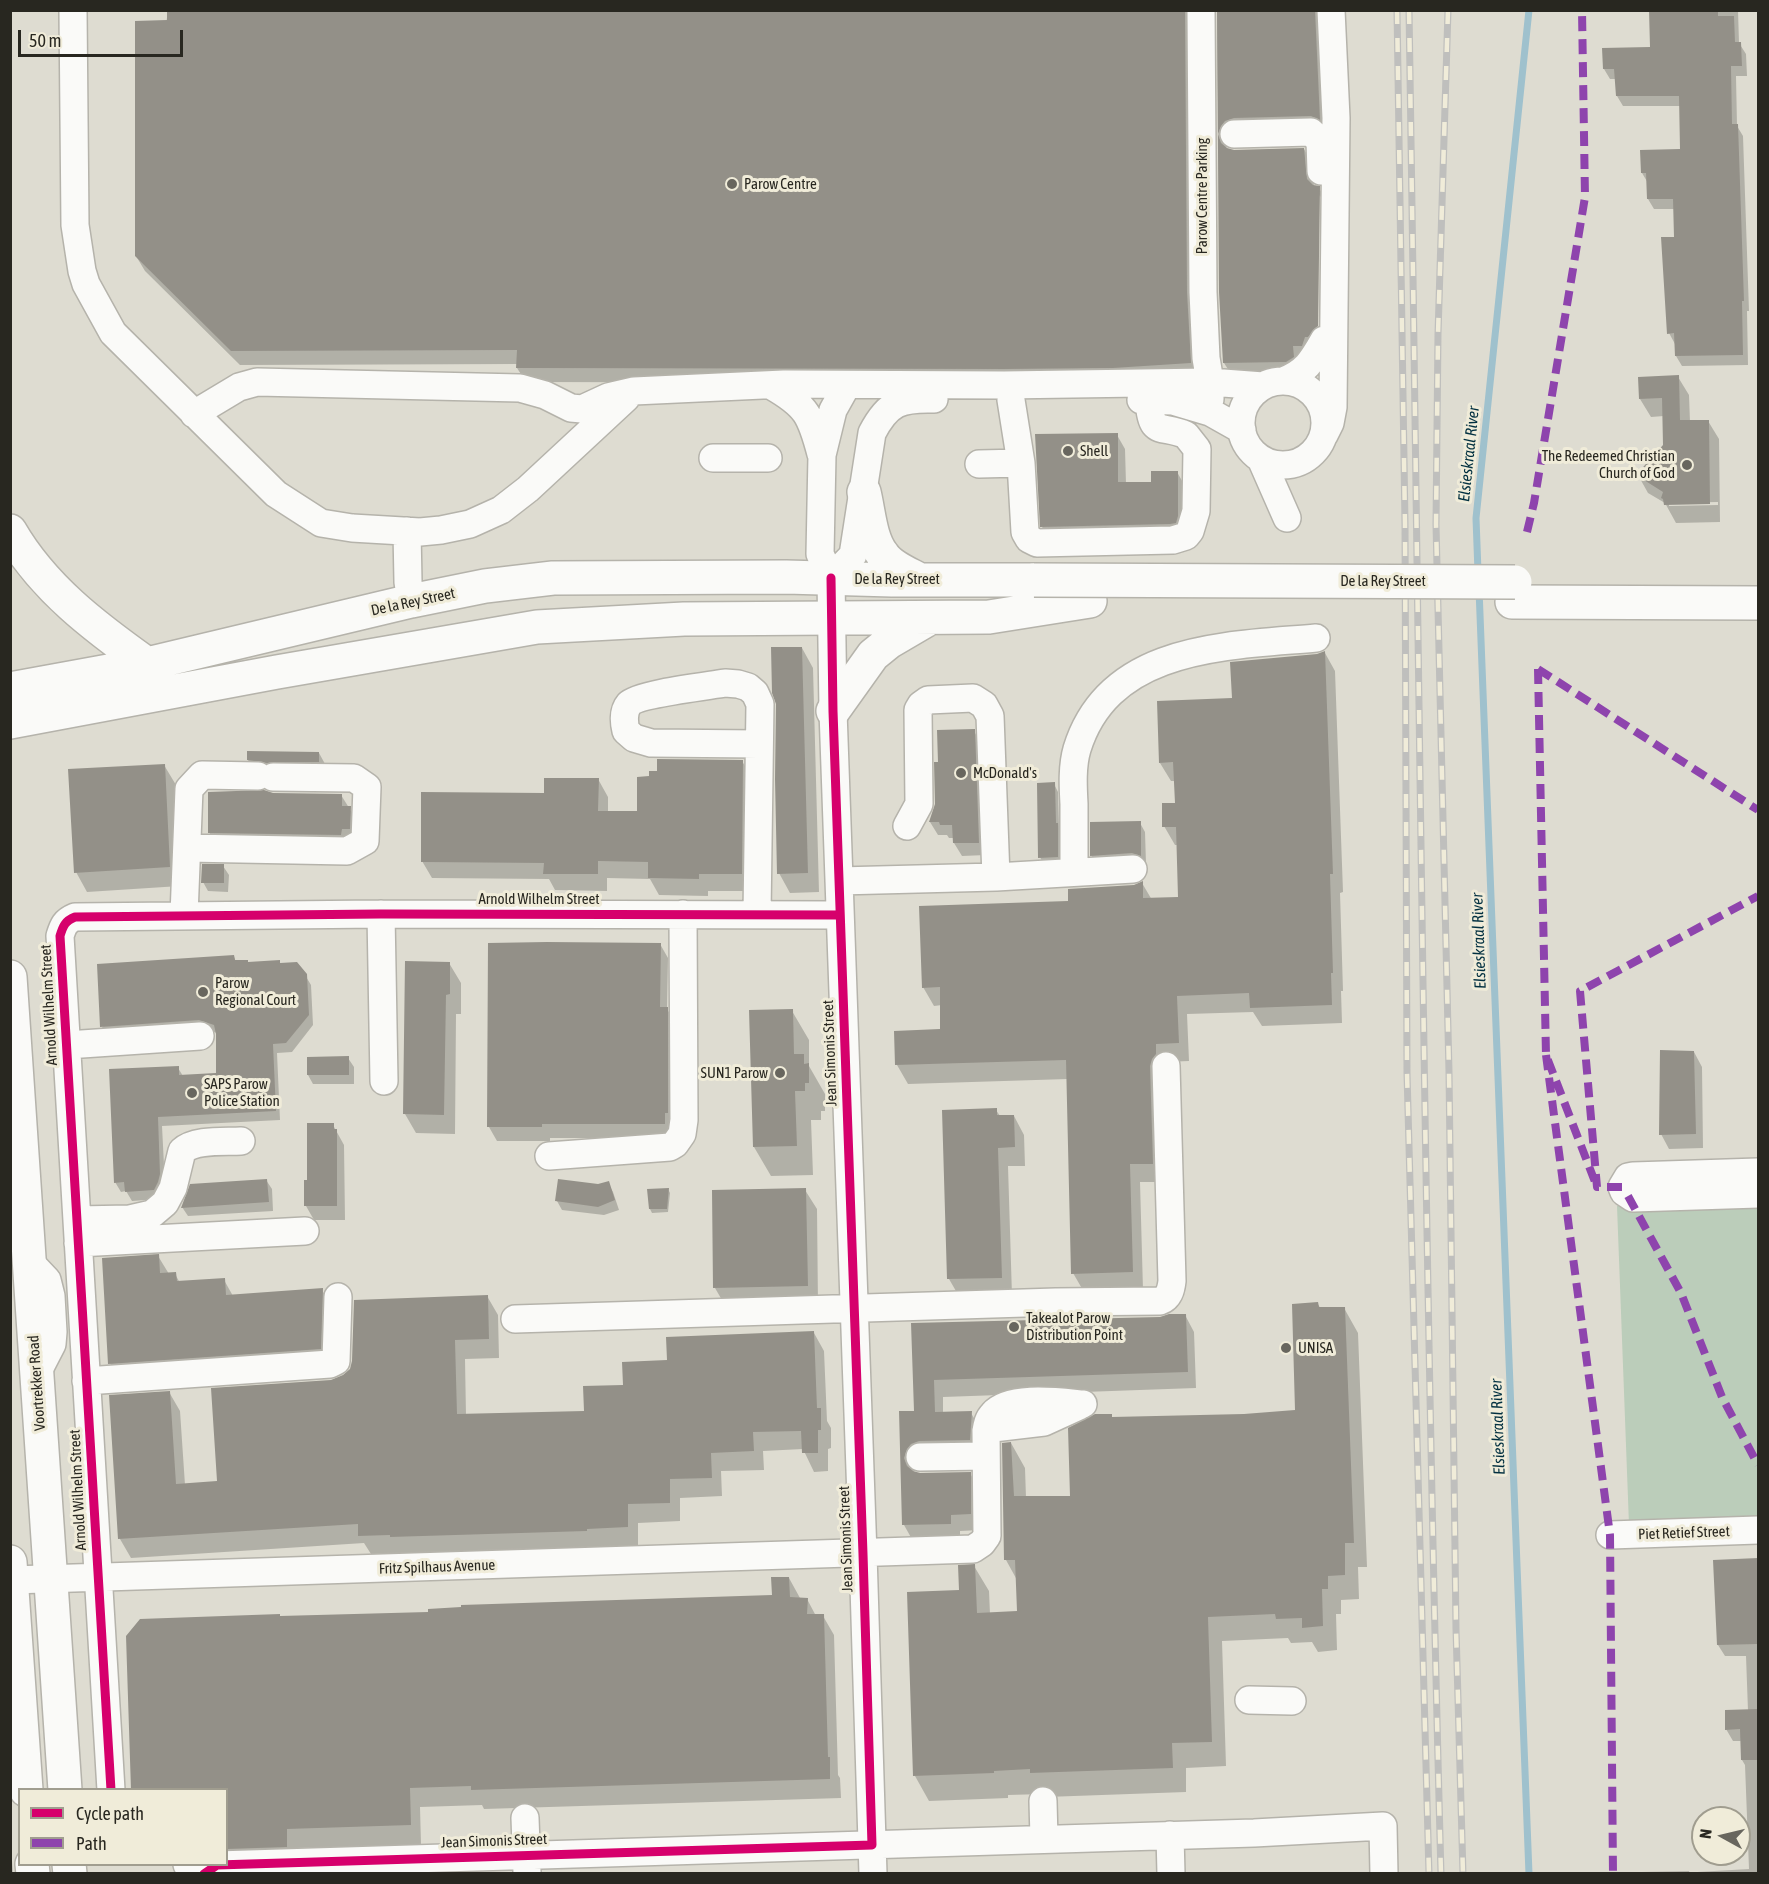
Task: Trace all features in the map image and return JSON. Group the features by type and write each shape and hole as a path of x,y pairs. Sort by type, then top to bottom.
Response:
{"main road":[{"path":"864,492 874,535 883,556 918,579"},
{"path":"10,531 29,560 62,596 101,630 147,664"},
{"name":"De la Rey Street","path":"10,689 147,664 411,601 485,586 554,578 1034,580 1513,592 1758,603"},
{"name":"De la Rey Street","path":"10,722 537,627 684,619 989,617 1090,601 1513,592 1758,581"},
{"path":"411,601 423,613 442,620 456,620 539,607 573,605 629,605 684,619"},
{"path":"833,711 873,655 889,642 930,618"},
{"name":"Voortrekker Road","path":"10,977 65,1788"},
{"path":"11,1571 26,1788"}],"street":[{"name":"Parow Centre Parking","path":"1201,10 1203,292 1210,412"},
{"path":"1261,459 1275,465 1300,462 1317,448 1330,423 1333,406 1336,118 1331,10"},
{"path":"73,11 75,225 84,278 113,333 276,494 321,523 407,531 441,530 470,524 501,510 528,489 634,391"},
{"path":"1234,134 1309,132 1315,134 1320,141 1324,435"},
{"path":"1300,462 1287,518 1261,459 1247,444 1241,420 1251,396 1273,383 1298,375 1305,369 1324,340"},
{"path":"194,414 239,387 257,382 520,388 582,410 608,397 634,391 847,385 1297,383 1311,391 1322,406"},
{"path":"847,385 833,410 822,455 820,554 831,578 853,555 872,433 891,406 913,399 1173,400 1210,412 1242,430"},
{"path":"772,386 789,396 809,416 822,455"},
{"path":"1011,400 1021,463 1025,532 1033,542 1180,540 1190,531 1196,511 1197,449 1186,435 1161,429 1152,423 1149,418 1149,400"},
{"path":"713,458 768,458"},
{"path":"979,464 1021,463"},
{"path":"407,531 408,582 411,601"},
{"name":"Jean Simonis Street","path":"831,578 833,711 872,1845"},
{"path":"1074,872 1073,776 1076,750 1088,720 1105,697 1139,672 1172,658 1214,648 1316,638"},
{"path":"757,914 760,704 755,693 748,687 725,683 642,698 629,705 626,711 624,724 626,731 640,741 759,744"},
{"path":"907,826 919,804 918,710 928,700 973,698 981,702 990,717 996,877"},
{"path":"184,915 189,789 202,775 354,778 368,787 365,841 347,851 187,848"},
{"path":"839,881 996,877 1133,869"},
{"path":"381,914 384,1081"},
{"path":"549,1156 670,1148 679,1140 684,1120 683,914"},
{"name":"Arnold Wilhelm Street","path":"111,1788 60,936 68,920 75,917 184,915 840,915"},
{"path":"67,1045 200,1036"},
{"path":"515,1319 1160,1301 1165,1299 1170,1291 1172,1281 1166,1066"},
{"path":"77,1232 152,1214 165,1203 173,1188 183,1151 186,1148 194,1144 241,1141"},
{"path":"1758,1172 1634,1176 1628,1177 1622,1187 1624,1192 1633,1198 1758,1194"},
{"path":"77,1232 305,1231"},
{"path":"86,1382 330,1364 336,1361 338,1297"},
{"name":"Fritz Spilhaus Avenue","path":"11,1571 51,1579 863,1554 973,1549 982,1544 987,1536 988,1526 986,1443 920,1457"},
{"name":"Piet Retief Street","path":"1610,1535 1758,1530"},
{"path":"1249,1700 1292,1701"},
{"path":"1043,1801 1044,1839"},
{"path":"525,1818 526,1864"},
{"name":"Jean Simonis Street","path":"228,1865 526,1864 872,1845 1254,1833 1383,1826 1384,1874"},
{"path":"1170,1835 1171,1874"},
{"path":"872,1845 873,1874"}],"green space":[{"path":"1758,1202 1758,1521 1629,1525 1617,1206"}],"building":[{"name":"Parow Centre","path":"167,10 1185,10 1187,292 1191,363 1113,368 1004,369 516,368 517,350 231,351 135,256 135,21 167,20"},
{"path":"1217,10 1315,10 1320,120 1311,116 1234,118 1225,121 1218,134 1221,143 1234,150 1304,148 1307,179 1313,185 1320,186 1318,326 1308,337 1305,337 1302,346 1293,346 1294,357 1286,362 1223,363 1219,292"},
{"path":"1649,10 1718,10 1718,16 1734,16 1735,42 1741,42 1742,66 1731,66 1732,124 1738,124 1744,301 1742,301 1743,355 1675,356 1674,333 1667,334 1661,237 1674,237 1673,199 1647,199 1646,173 1641,173 1640,150 1680,149 1679,96 1616,96 1614,69 1603,69 1602,48 1650,47"},
{"name":"The Redeemed Christian Church of God","path":"1679,375 1680,420 1709,420 1710,504 1664,505 1661,498 1663,492 1636,475 1663,445 1662,398 1639,399 1638,377"},
{"path":"1118,433 1118,482 1151,482 1151,471 1178,471 1176,523 1040,527 1035,434"},
{"path":"771,647 802,647 808,873 777,874 776,704 772,693"},
{"path":"1325,651 1333,874 1330,874 1332,1005 1250,1008 1249,993 1177,996 1179,1043 1156,1044 1156,1054 1150,1066 1153,1164 1130,1164 1133,1272 1071,1274 1066,1060 895,1065 894,1031 940,1029 940,987 922,988 919,906 1068,901 1068,889 1134,885 1143,881 1143,898 1178,897 1176,827 1162,827 1162,803 1175,803 1173,762 1159,763 1157,701 1232,698 1230,662 1317,654"},
{"path":"975,729 979,843 953,843 952,825 929,822 935,804 934,762 938,762 937,730"},
{"path":"247,751 319,752 319,762 267,763 247,760"},
{"path":"657,759 743,760 742,874 699,874 699,879 648,878 648,862 598,861 598,874 543,874 544,863 421,862 421,792 544,793 544,778 599,778 598,811 637,811 637,777 649,776 649,771 657,771"},
{"path":"165,764 170,867 74,873 68,769"},
{"path":"1055,782 1058,857 1038,858 1037,783"},
{"path":"264,790 273,793 342,794 342,806 351,806 350,829 342,829 341,835 208,833 208,792"},
{"path":"1141,821 1141,856 1132,853 1090,856 1090,822"},
{"path":"202,864 224,864 224,883 201,883"},
{"path":"488,943 661,943 660,1007 668,1007 668,1113 665,1113 665,1124 542,1124 542,1127 487,1127"},
{"path":"234,955 235,960 248,960 248,962 280,960 280,963 297,962 307,974 309,1015 286,1043 273,1044 276,1111 158,1117 160,1174 158,1182 154,1190 125,1192 124,1182 114,1183 109,1069 179,1066 179,1075 216,1073 216,1034 214,1025 199,1020 100,1027 97,964"},
{"path":"405,961 450,962 450,994 446,995 444,1115 403,1114"},
{"name":"SUN1 Parow","path":"793,1009 794,1054 804,1054 804,1064 809,1063 809,1083 805,1083 805,1091 795,1091 797,1146 753,1147 749,1010"},
{"path":"1660,1050 1694,1051 1696,1134 1659,1135"},
{"path":"349,1056 349,1075 307,1075 307,1057"},
{"path":"997,1108 997,1115 1014,1115 1015,1147 998,1148 1002,1278 947,1279 942,1110"},
{"path":"307,1123 334,1123 334,1129 337,1129 337,1206 304,1206 304,1180 307,1180"},
{"path":"267,1179 269,1202 181,1208 190,1184"},
{"path":"558,1179 598,1184 609,1181 615,1200 598,1207 555,1201"},
{"path":"669,1188 667,1209 649,1209 647,1189"},
{"path":"806,1188 808,1286 713,1288 712,1190"},
{"path":"159,1254 160,1273 176,1272 177,1281 225,1278 226,1295 323,1288 321,1349 108,1364 102,1258"},
{"path":"488,1295 489,1339 455,1340 457,1414 584,1411 583,1386 623,1385 622,1362 667,1360 666,1337 814,1331 817,1408 821,1408 818,1453 802,1453 801,1431 753,1432 754,1451 711,1453 712,1478 670,1479 670,1503 628,1504 628,1527 587,1529 587,1531 390,1537 390,1535 358,1536 358,1524 118,1539 109,1395 170,1391 176,1484 217,1481 211,1388 331,1380 343,1375 350,1369 352,1361 354,1300"},
{"path":"1318,1302 1319,1307 1345,1307 1354,1543 1345,1543 1345,1575 1328,1576 1328,1589 1322,1589 1323,1626 1302,1628 1302,1618 1276,1619 1275,1614 1208,1617 1212,1742 1172,1743 1173,1768 1030,1773 1030,1769 994,1771 994,1773 913,1776 907,1592 959,1590 958,1565 975,1564 977,1613 1017,1611 1015,1560 1004,1560 1002,1443 1011,1442 1014,1496 1070,1496 1068,1428 1095,1414 1112,1414 1112,1417 1244,1414 1295,1410 1292,1304"},
{"path":"1169,1314 1186,1314 1188,1372 934,1380 935,1412 972,1411 970,1440 919,1441 911,1444 904,1458 907,1466 920,1473 971,1472 971,1514 951,1515 951,1524 902,1525 899,1411 914,1411 911,1323 1160,1317"},
{"path":"1758,1558 1758,1644 1717,1645 1713,1560"},
{"path":"771,1577 789,1577 790,1597 808,1598 807,1614 824,1614 830,1779 471,1790 471,1786 410,1788 411,1825 287,1829 287,1847 228,1849 228,1788 131,1788 126,1636 140,1619 428,1612 428,1609 461,1607 461,1605 772,1595"},
{"path":"1758,1709 1758,1760 1741,1760 1740,1729 1725,1730 1725,1710"}],"waterway":[{"name":"Elsieskraal River","path":"1478,572 1476,518 1529,10"},
{"name":"Elsieskraal River","path":"1479,589 1529,1874"}],"railway":[{"path":"1397,10 1405,524 1407,1073 1429,1874"},
{"path":"1409,10 1426,1175 1441,1874"},
{"path":"1448,10 1438,334 1436,524 1449,1072 1456,1629 1463,1874"}],"marked path":[{"path":"1527,532 1534,503 1585,197 1582,10"},
{"path":"1538,669 1546,1055 1597,1187"},
{"path":"1538,669 1758,810"},
{"path":"1622,1187 1597,1187 1580,991 1758,896"},
{"path":"1546,1055 1610,1535 1613,1874"},
{"path":"1628,1196 1681,1293 1722,1397 1758,1465"}],"cycle path":[{"path":"228,1865 872,1845 833,711 831,578"},
{"path":"111,1788 60,936 65,924 75,917 381,914 840,915"},
{"path":"204,1874 216,1866"}],"place":[{"name":"Parow Centre","path":"732,184"},
{"name":"Shell","path":"1068,451"},
{"name":"The Redeemed Christian Church of God","path":"1687,465"},
{"name":"McDonald's","path":"961,773"},
{"name":"Parow Regional Court","path":"203,992"},
{"name":"SUN1 Parow","path":"780,1073"},
{"name":"SAPS Parow Police Station","path":"192,1093"},
{"name":"Takealot Parow Distribution Point","path":"1014,1327"},
{"name":"UNISA","path":"1286,1348"}]}
